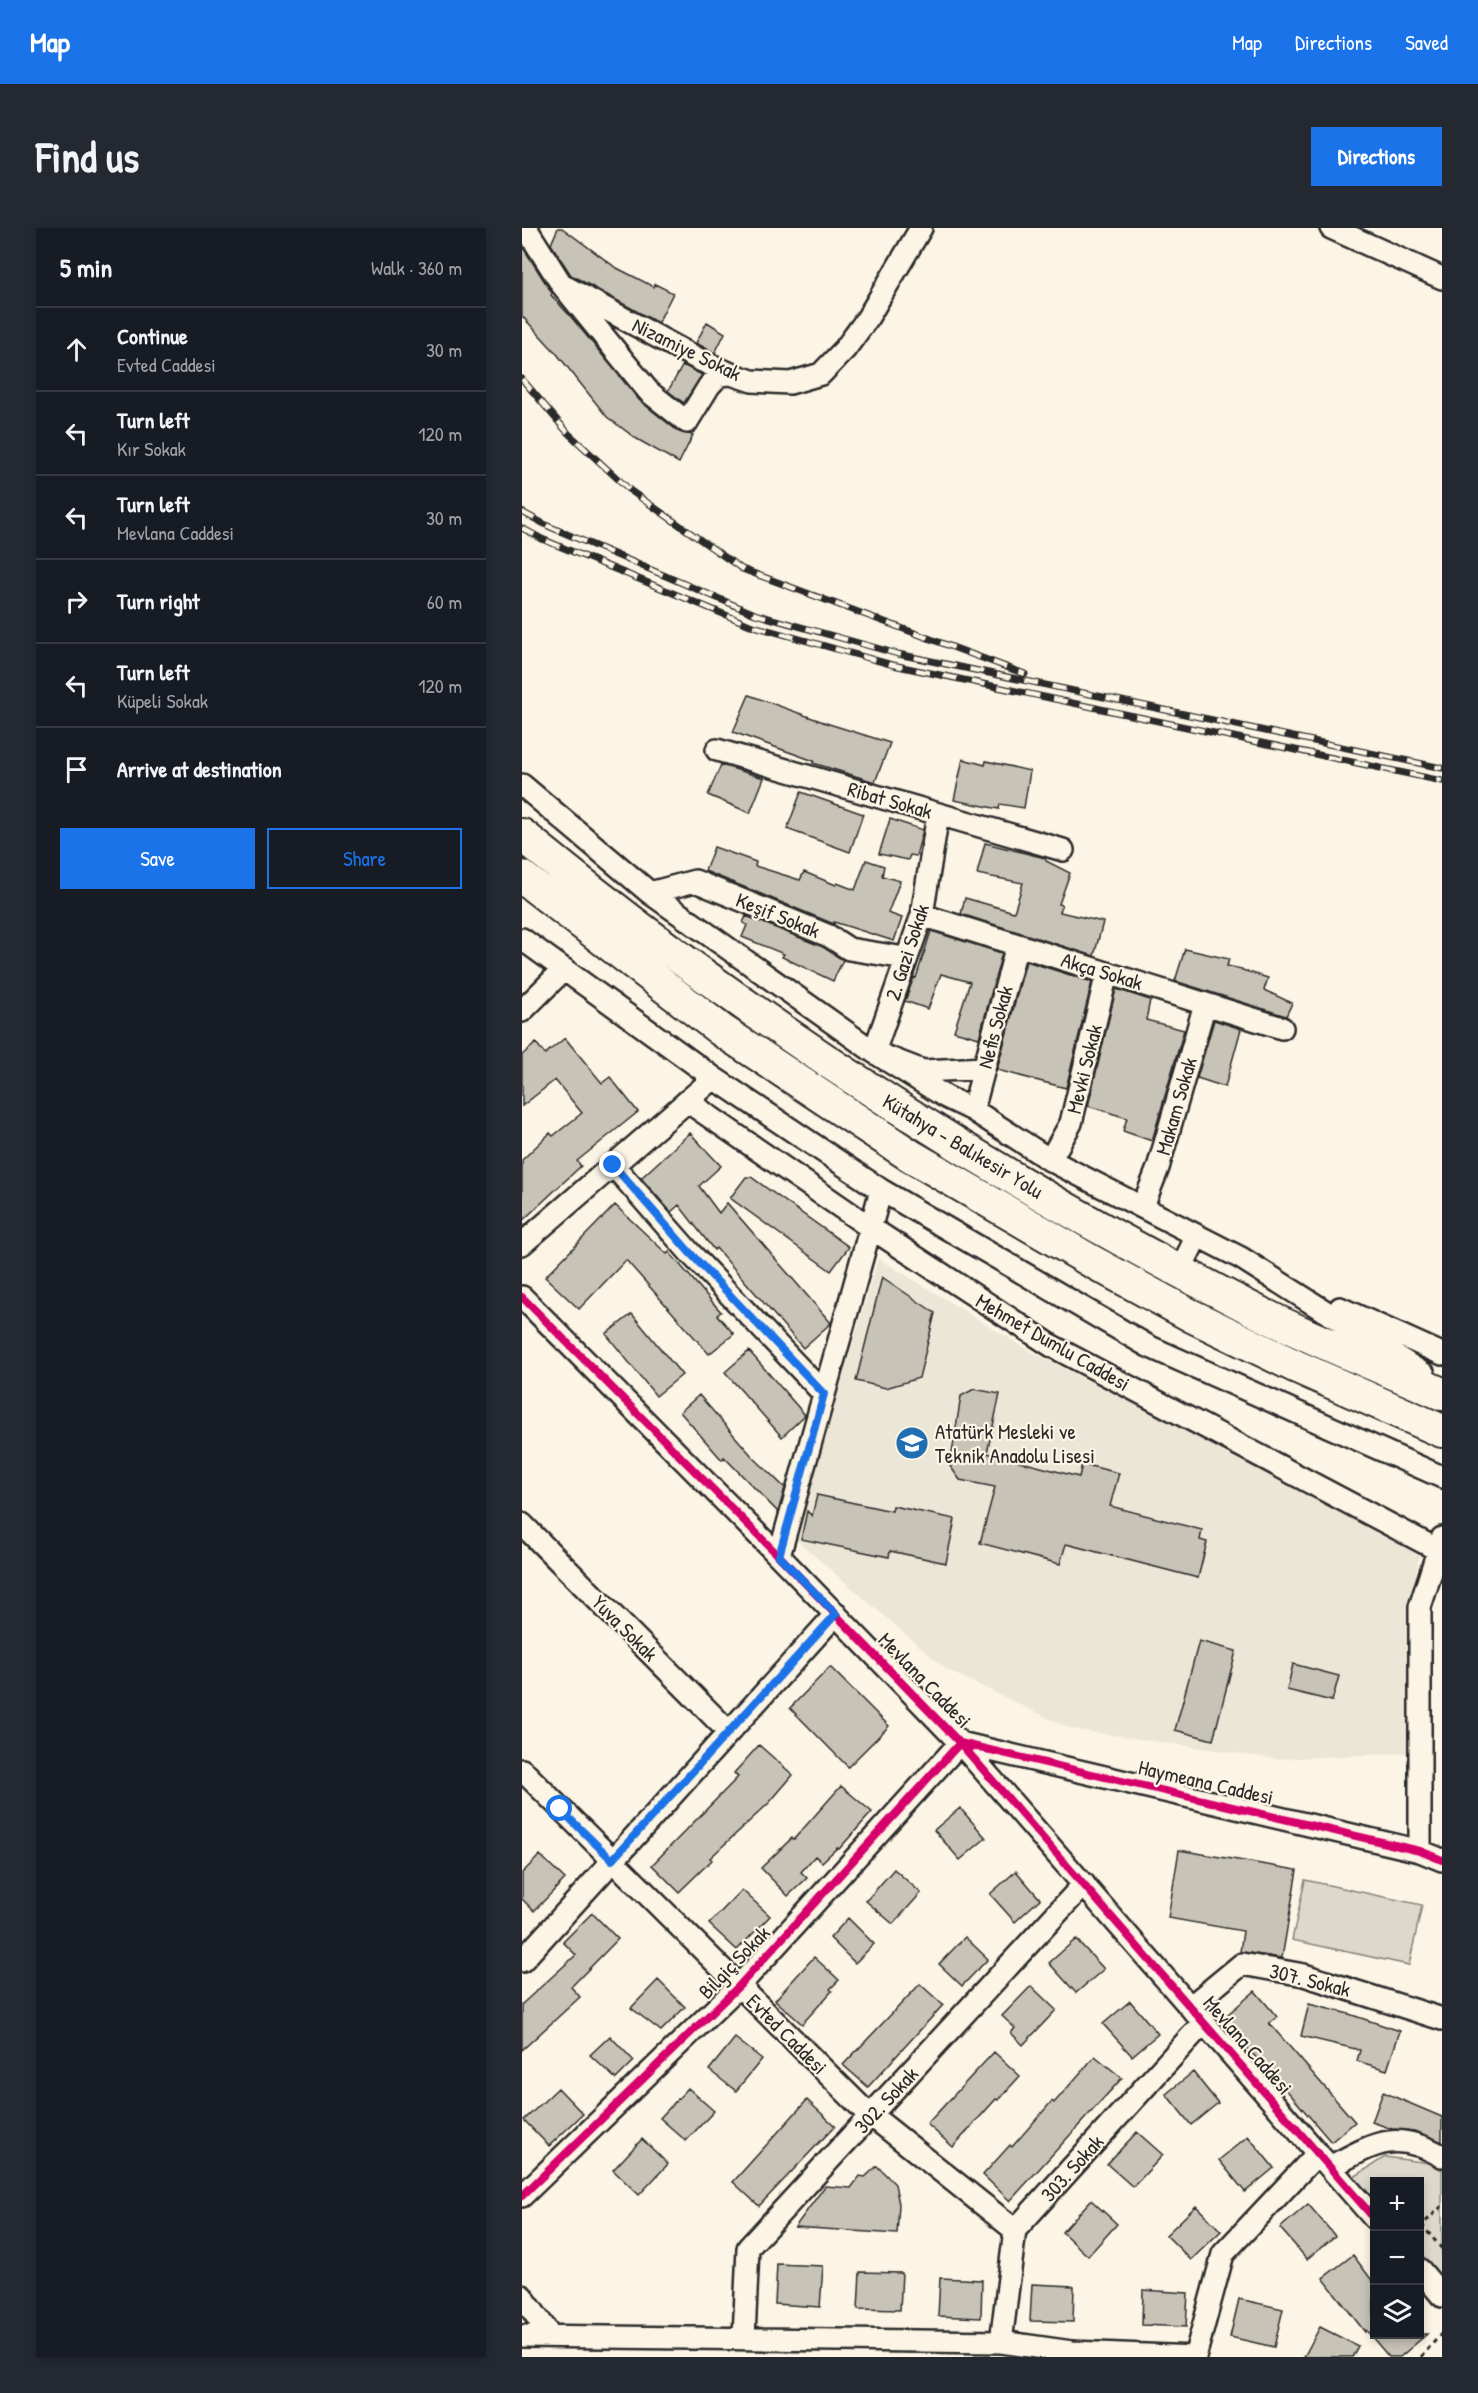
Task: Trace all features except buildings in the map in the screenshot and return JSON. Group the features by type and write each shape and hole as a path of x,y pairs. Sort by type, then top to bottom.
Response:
{"highway":[{"name":"Kütahya - Balıkesir Yolu","path":"522,835 704,975 924,1126 1255,1310 1442,1394"},
{"name":"Kütahya - Balıkesir Yolu","path":"522,877 721,1030 911,1156 1091,1261 1190,1315 1295,1366 1442,1431"}],"street":[{"path":"526,228 562,285 649,393 687,422 714,380 720,375 732,374"},
{"name":"Nizamiye Sokak","path":"562,285 700,360 732,374 752,381 790,383 821,374 845,349 867,319 921,228"},
{"path":"1331,228 1442,278"},
{"name":"Ribat Sokak","path":"717,750 1062,850"},
{"path":"522,785 650,893 874,1052 946,1097 973,1110 1050,1160 1241,1258 1442,1386"},
{"name":"2. Gazi Sokak","path":"874,1052 905,958 922,915 938,814"},
{"name":"Keşif Sokak","path":"650,893 695,881 829,936 849,949 905,958"},
{"name":"Akça Sokak","path":"922,915 1282,1028"},
{"path":"522,939 714,1078 881,1190 1148,1346 1442,1477"},
{"name":"Nefis Sokak","path":"973,1110 1017,945"},
{"path":"522,1011 564,969"},
{"name":"Mevki Sokak","path":"1050,1160 1071,1123 1107,973"},
{"name":"Makam Sokak","path":"1143,1206 1158,1168 1205,1004"},
{"path":"874,1052 923,1071 984,1068"},
{"path":"522,1244 714,1078"},
{"name":"Mehmet Dumlu Caddesi","path":"687,1101 871,1228 1052,1346 1440,1543"},
{"path":"613,1165 691,1254 824,1394"},
{"path":"779,1556 881,1190"},
{"path":"1180,1270 1197,1236"},
{"path":"1284,1284 1442,1354"},
{"name":"Mevlana Caddesi","path":"522,1297 836,1614 960,1743 1370,2213"},
{"name":"Yuva Sokak","path":"522,1524 729,1732"},
{"path":"1420,1851 1420,1607 1440,1543"},
{"path":"522,1961 836,1614"},
{"name":"Haymeana Caddesi","path":"960,1743 1420,1851 1442,1860"},
{"name":"Bilgiç Sokak","path":"522,2196 739,1986 960,1743"},
{"name":"Evted Caddesi","path":"522,1770 872,2116 1015,2230"},
{"name":"302. Sokak","path":"744,2337 748,2248 1084,1884"},
{"name":"307. Sokak","path":"1197,2014 1242,1964 1304,1975 1442,2019"},
{"name":"303. Sokak","path":"1015,2230 1197,2014"},
{"path":"522,2336 744,2337 927,2349 1000,2342 1072,2352 1195,2357 1223,2254 1324,2160 1374,2144 1396,2140 1424,2145 1442,2156"},
{"path":"1000,2342 1015,2230"},
{"path":"1424,2276 1442,2296"},
{"path":"522,2296 550,2335"}],"path":[{"path":"1442,2206 1422,2225 1442,2249"},
{"path":"1420,2357 1442,2333"}],"shaded area":[{"path":"878,1258 1025,1348 1420,1552 1411,1606 1407,1753 1276,1759 1071,1729 947,1670 795,1539"},
{"path":"1305,1880 1422,1905 1409,1965 1292,1940"},
{"path":"1385,2157 1429,2163 1442,2170 1442,2278 1424,2257 1424,2177 1370,2177 1370,2195 1354,2177"}],"railway":[{"path":"522,379 568,433 631,491 742,569 1025,674"},
{"path":"522,512 548,526 755,614 898,654 1442,768"},
{"path":"522,528 542,539 750,625 893,665 1442,781"}],"cycle path":[{"path":"522,1297 779,1556 960,1743 1370,2213"},
{"path":"522,2196 739,1986 960,1743 1420,1851 1442,1860"}],"place":[{"name":"Atatürk Mesleki ve Teknik Anadolu Lisesi","path":"912,1443"}],"route":[{"path":"560,1809 612,1860 836,1614 779,1556 824,1394 691,1254 613,1165"}]}
